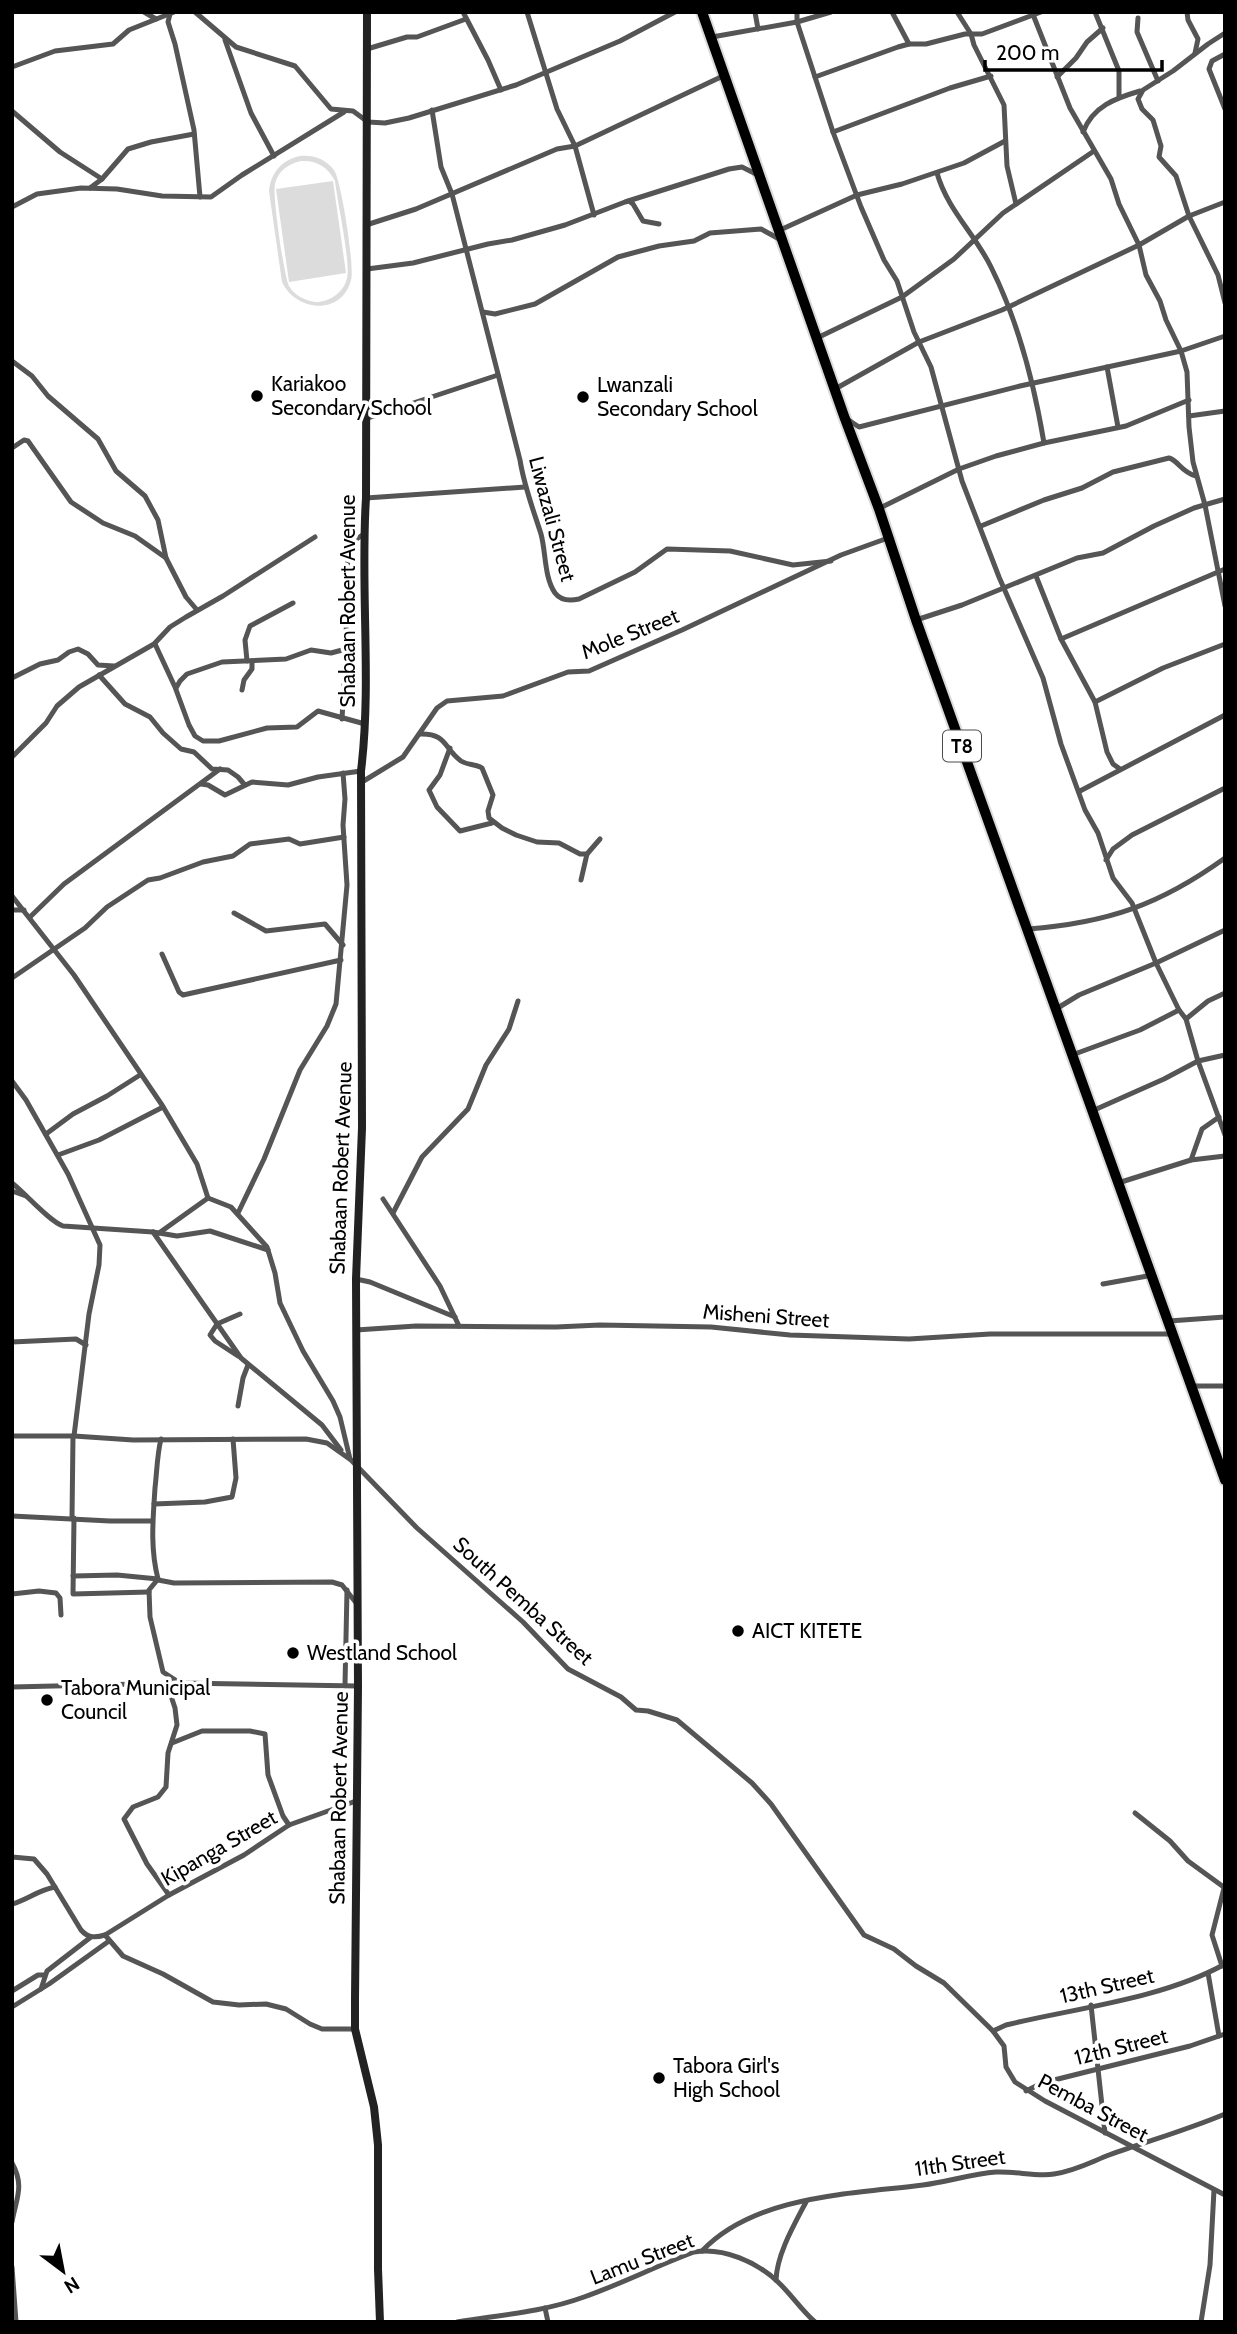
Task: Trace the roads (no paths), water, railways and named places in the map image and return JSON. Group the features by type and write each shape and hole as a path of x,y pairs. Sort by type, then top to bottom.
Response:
{"highway":[{"name":"T8","path":"702,12 916,620 1225,1480"}],"street":[{"path":"144,12 156,19"},
{"path":"195,12 236,47 295,66 322,100 331,120"},
{"name":"Shabaan Robert Avenue","path":"366,12 368,122 365,724 361,771 362,1128 355,1279 354,1463 358,1686 355,2029 375,2116 380,2322"},
{"path":"463,12 501,90"},
{"path":"527,12 559,114 575,146 594,215"},
{"path":"322,100 331,109 355,112 368,122 386,123 501,90 546,73 633,35 675,12"},
{"path":"755,12 758,29"},
{"path":"797,12 797,22 833,132 931,367 959,469 1003,587 1043,678 1064,754 1085,810 1098,833 1118,887 1134,908 1156,963 1186,1019 1225,1135"},
{"path":"712,37 797,22 831,12"},
{"path":"892,12 909,44"},
{"path":"957,12 971,34 1004,105 1009,181 1016,204"},
{"path":"815,77 909,44 926,44 994,31 1041,12"},
{"path":"1095,12 1119,71 1119,97"},
{"path":"1187,12 1198,40 1195,53"},
{"path":"12,67 55,51 111,44 129,30 168,14 168,24 183,75 194,134 200,197"},
{"path":"1033,14 1057,77 1083,132 1111,179 1119,204 1139,245 1146,275 1181,351 1187,372 1190,445 1225,606"},
{"path":"367,49 407,37 417,37 466,19"},
{"path":"1138,19 1137,32 1158,81"},
{"path":"1057,77 1103,28"},
{"path":"1083,132 1090,118 1105,104 1143,90 1225,33"},
{"path":"225,40 251,113 274,156"},
{"path":"1225,54 1212,61 1209,69 1225,109"},
{"path":"366,225 407,212 557,149 575,146 723,76"},
{"path":"833,132 950,88 991,76"},
{"path":"1143,90 1138,99 1142,109 1153,120 1161,146 1159,157 1176,176 1189,216 1218,275 1225,303"},
{"name":"Liwazali Street","path":"432,110 441,167 452,194 525,487 541,536 555,594 563,600 579,599 632,573 667,549 730,551 793,565 831,561"},
{"path":"12,111 60,152 102,179"},
{"path":"12,207 37,194 90,188 162,196 211,197 345,111"},
{"path":"90,188 102,179 128,149 194,134"},
{"path":"483,312 495,314 535,304 618,257 659,246 698,240 710,233 761,229 782,236 857,195 937,173 975,158 1005,141"},
{"path":"817,338 902,298 954,259 973,239 1016,204 1094,151"},
{"path":"367,269 412,263 512,240 738,167 748,169 761,177"},
{"path":"937,173 952,206 990,265 1008,308 1041,417 1044,443"},
{"path":"629,201 643,221 659,224"},
{"path":"835,388 919,342 1008,308 1139,245 1189,216 1225,202"},
{"path":"844,416 859,426 1181,351 1225,336"},
{"path":"12,361 32,376 48,396 98,439 116,471 145,496 158,520 166,558 186,597 197,610"},
{"path":"1107,367 1118,427"},
{"path":"365,419 498,375"},
{"path":"879,509 959,469 1044,443 1131,424 1189,400"},
{"path":"1189,416 1225,411"},
{"path":"12,448 23,440 28,441 71,502 103,523 135,536 166,558"},
{"path":"981,526 1044,500 1082,488 1107,474 1127,467 1169,458 1187,473 1196,476"},
{"path":"366,498 525,487"},
{"path":"916,620 962,605 1077,558 1103,553 1150,527 1225,499"},
{"path":"342,719 347,566 352,542 364,534"},
{"path":"12,757 70,694 155,644 170,627 315,537"},
{"name":"Mole Street","path":"362,782 402,757 434,711 447,701 503,696 568,672 589,671 841,555 889,538"},
{"path":"1061,639 1225,569"},
{"path":"1036,576 1061,639 1095,702 1104,744 1113,764 1120,769"},
{"path":"242,690 244,680 253,669 245,640 250,626 293,603"},
{"path":"155,644 193,733 208,743 267,729 297,727 318,711 365,724"},
{"path":"1095,702 1163,668 1225,644"},
{"path":"12,678 78,649 88,654 97,665 117,666"},
{"path":"176,689 183,677 197,669 222,662 286,659 311,650 331,653 346,649"},
{"path":"99,675 125,704 150,717 173,743 184,750 194,752 212,769 228,770 244,784"},
{"path":"1080,791 1225,715"},
{"path":"420,734 436,736 463,762 482,768 493,795 488,815 495,823 516,835 537,842 559,843 580,854 587,854"},
{"path":"450,748 440,775 429,789 437,807 460,831 495,823"},
{"path":"30,917 64,884 220,769"},
{"path":"201,784 225,795 244,784 258,782 288,785 343,772 361,771"},
{"path":"238,1213 300,1070 334,1014 347,885 343,772"},
{"path":"1106,859 1113,849 1132,835 1225,788"},
{"path":"12,978 85,928 107,907 149,880 156,880 203,862 233,856 250,844 289,839 300,844 344,837"},
{"path":"581,880 587,854 600,839"},
{"path":"1028,929 1109,918 1162,897 1225,858"},
{"path":"12,896 74,975 163,1107 197,1164 208,1198"},
{"path":"12,910 24,910"},
{"path":"234,914 266,931 325,924 343,945"},
{"path":"1056,1009 1097,987 1225,930"},
{"path":"162,954 179,992 183,995 341,960"},
{"path":"1186,1019 1225,993"},
{"path":"393,1213 422,1157 468,1109 486,1066 509,1029 518,1002"},
{"path":"1072,1055 1140,1030 1179,1010"},
{"path":"1092,1111 1198,1061 1225,1055"},
{"path":"46,1134 73,1114 140,1075"},
{"path":"12,1081 23,1093 58,1156 93,1228 100,1249 74,1436 72,1591 75,1595 149,1592"},
{"path":"58,1156 109,1136 163,1107"},
{"path":"1191,1160 1202,1129 1222,1120"},
{"path":"1118,1183 1191,1160 1225,1156"},
{"path":"12,1183 58,1224 184,1236 197,1231 210,1231 269,1250"},
{"path":"13,1192 30,1197"},
{"path":"208,1198 224,1203 238,1213 269,1250 280,1303 303,1350 333,1401 354,1463"},
{"path":"156,1232 208,1198"},
{"path":"383,1199 440,1286 459,1326"},
{"path":"156,1232 241,1358 322,1424 344,1455"},
{"path":"1103,1284 1153,1275"},
{"path":"355,1279 370,1282 455,1317"},
{"path":"240,1314 217,1324 211,1331 211,1338 241,1358"},
{"path":"1169,1321 1225,1317"},
{"name":"Misheni Street","path":"356,1330 600,1325 697,1327 790,1335 909,1339 990,1334 1174,1334"},
{"path":"12,1342 76,1339 86,1345"},
{"path":"238,1406 248,1365"},
{"path":"1191,1386 1225,1386"},
{"path":"12,1436 320,1441 333,1446 344,1455"},
{"path":"158,1580 151,1521 158,1453 162,1439"},
{"path":"153,1504 205,1503 232,1497 236,1478 233,1439"},
{"name":"South Pemba Street","path":"344,1455 417,1528 523,1622 568,1669 617,1694 636,1710 677,1720 752,1783 777,1814"},
{"path":"12,1516 151,1521"},
{"path":"73,1576 117,1575 174,1583 332,1581 342,1585 357,1604"},
{"path":"158,1580 149,1587 150,1614 163,1672 180,1683"},
{"path":"345,1685 347,1590"},
{"path":"12,1594 38,1591 56,1593 60,1598 61,1615"},
{"path":"12,1687 180,1683 358,1686"},
{"path":"167,1684 177,1720 170,1744 164,1791 158,1797 133,1807 124,1819 152,1871 169,1895"},
{"path":"170,1744 202,1731 250,1731 265,1734 268,1775 289,1825"},
{"name":"Kipanga Street","path":"91,1937 107,1938 169,1895 244,1855 289,1825 356,1801"},
{"path":"1135,1813 1170,1841 1188,1861 1225,1888 1212,1935 1223,1965"},
{"name":"Pemba Street","path":"777,1814 864,1936 894,1949 944,1983 993,2031 1004,2046 1008,2073 1015,2082 1026,2091 1225,2195"},
{"path":"12,1857 34,1859 81,1930 91,1937 45,1975 41,1989"},
{"path":"12,1904 22,1902 40,1890 55,1887"},
{"path":"12,2007 41,1989 107,1938 123,1956 163,1974 213,2002 266,2004 286,2009 322,2029 355,2029"},
{"name":"13th Street","path":"993,2031 1006,2025 1160,1990 1223,1965"},
{"path":"1208,1973 1222,2035"},
{"path":"12,1991 38,1975 45,1975"},
{"path":"1091,2005 1105,2133"},
{"name":"12th Street","path":"1026,2091 1042,2083 1190,2046 1222,2035"},
{"name":"11th Street","path":"702,2251 752,2217 806,2202 995,2172 1054,2174 1089,2165 1225,2114"},
{"path":"12,2163 19,2176 20,2185 12,2222"},
{"path":"1201,2322 1210,2265 1214,2190"},
{"path":"776,2280 776,2269 792,2226 806,2202"},
{"name":"Lamu Street","path":"457,2322 545,2308 583,2298 673,2260 702,2251 720,2252 768,2273 815,2322"},
{"path":"12,2267 16,2322"},
{"path":"545,2308 548,2322"}],"place":[{"name":"Kariakoo Secondary School","path":"257,396"},
{"name":"Lwanzali Secondary School","path":"583,397"},
{"name":"AICT KITETE","path":"738,1631"},
{"name":"Westland School","path":"293,1653"},
{"name":"Tabora Municipal Council","path":"47,1700"},
{"name":"Tabora Girl's High School","path":"659,2078"}]}
